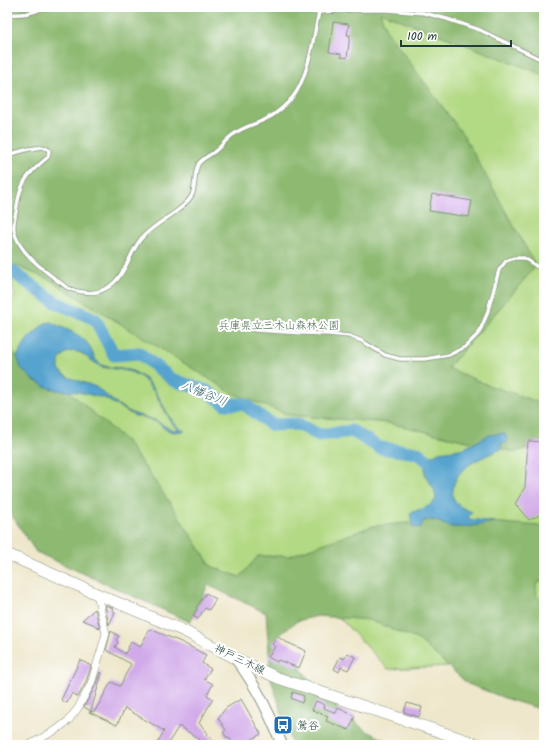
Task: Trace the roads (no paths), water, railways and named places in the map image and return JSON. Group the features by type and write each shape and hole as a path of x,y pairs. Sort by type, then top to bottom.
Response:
{"main road":[{"name":"神戸三木線","path":"7,554 97,594 184,630 235,658 278,678 480,745"}],"street":[{"path":"29,745 56,730 68,721 78,708 91,684 106,634 97,594"},
{"path":"235,658 257,689 282,745"}],"lane":[{"path":"7,14 30,14 45,7"},
{"path":"291,7 302,11 319,12 386,10 424,13 480,30 544,61"},
{"path":"7,155 43,147 49,150 48,157 33,169 23,182 18,196 13,229 17,241 27,254 44,271 68,288 84,293 99,292 111,287 121,275 140,240 154,227 186,203 192,194 198,164 214,152 233,134 268,118 284,106 297,91 306,70 319,12"},
{"path":"255,330 349,336 362,341 385,355 400,359 425,359 449,355 465,347 479,333 487,314 499,270 506,261 514,258 524,258 544,271"}],"water":[{"path":"51,322 80,336 88,344 96,360 104,366 126,369 137,373 154,389 174,423 185,431 173,432 165,429 157,422 135,416 104,398 78,392 57,390 46,387 32,379 21,368 17,357 27,340 45,323","holes":["74,351 81,353 101,367 123,370 141,377 155,393 172,423 179,430 170,429 154,420 132,413 118,405 96,387 68,377 62,373 59,369 61,357 66,353"]},
{"path":"504,433 507,437 507,443 502,443 501,449 478,460 464,469 455,482 453,493 455,502 472,512 468,517 469,519 495,522 450,527 429,519 422,523 421,528 413,527 410,514 430,505 436,499 434,489 425,474 425,462 427,458 439,452 460,449 471,445 489,435"}],"waterway":[{"name":"八幡谷川","path":"7,268 55,302 95,319 114,355 139,353 173,380 207,391 225,404 244,404 272,425 298,424 319,435 352,431 380,448 418,453 429,462"}],"place":[{"name":"鶯谷","path":"283,725"}],"park label":[{"name":"兵庫県立三木山森林公園","path":"279,325"}]}
